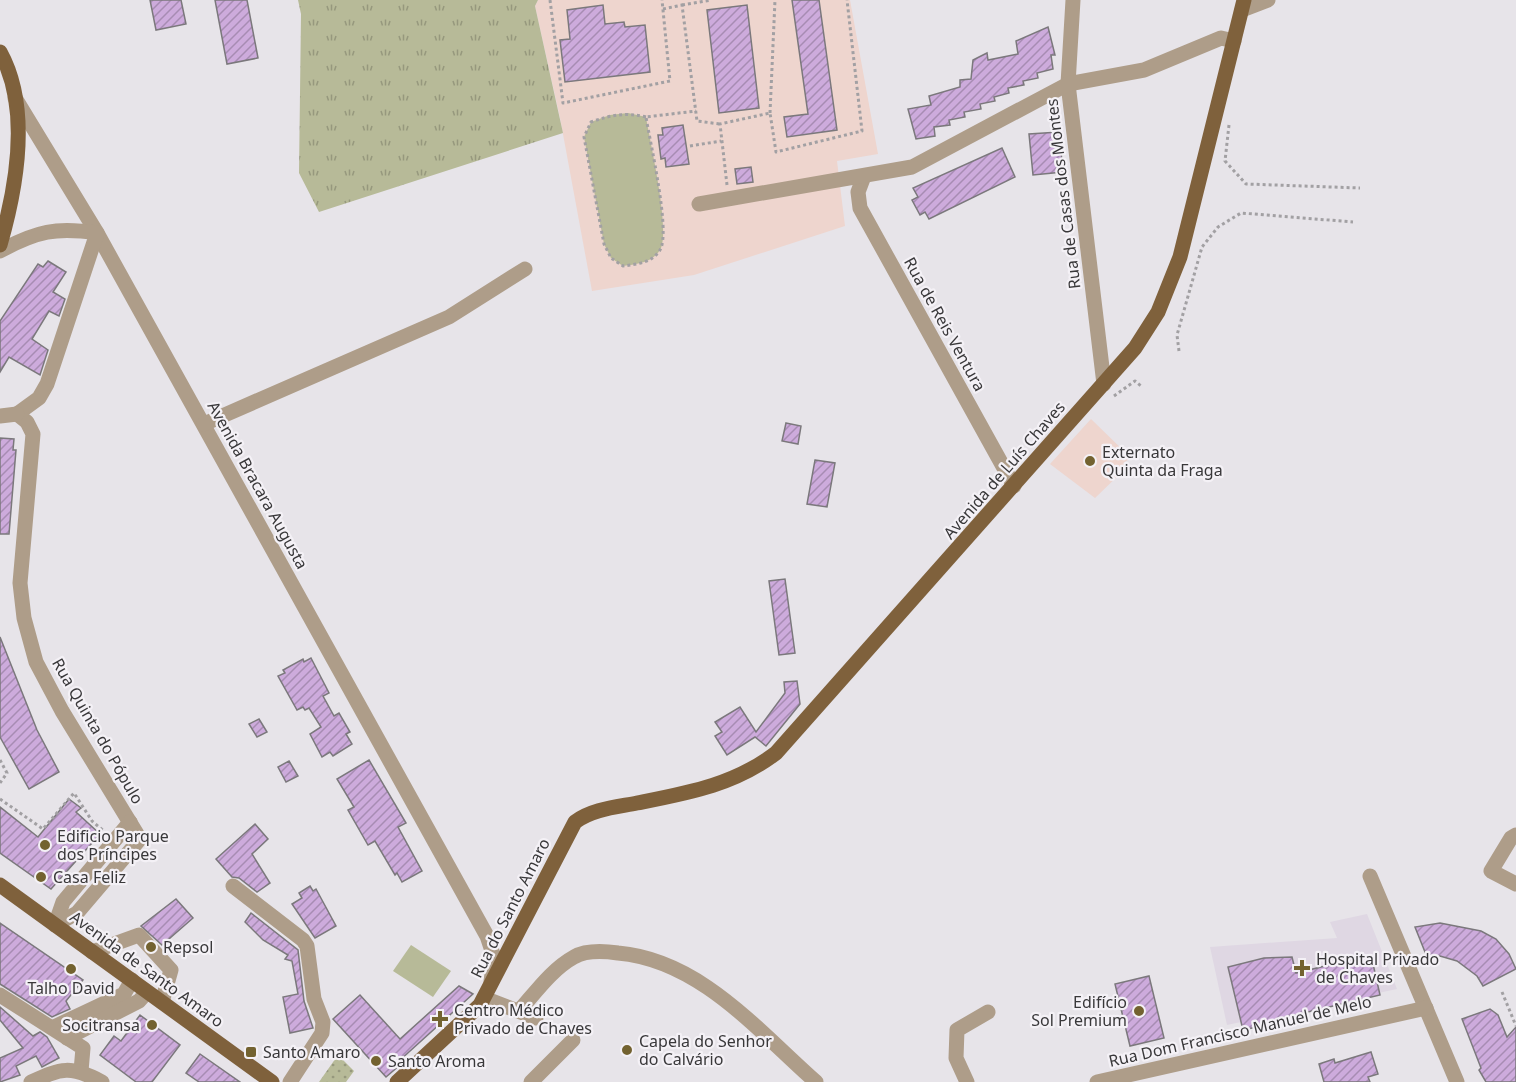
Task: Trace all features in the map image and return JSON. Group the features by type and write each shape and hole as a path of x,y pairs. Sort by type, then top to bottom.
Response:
{"main road":[{"name":"Avenida de Luís Chaves","path":"606,809 713,787 758,766 776,753 797,733 1135,348 1158,312 1180,257 1243,5"},
{"name":"Avenida Bracara Augusta","path":"0,51 9,69 15,98"},
{"path":"0,245 13,198 17,136 15,98"},
{"name":"Rua do Santo Amaro","path":"397,1082 471,1016 484,998 523,925 572,826 585,816 606,809"},
{"name":"Avenida de Santo Amaro","path":"0,885 272,1082"}],"street":[{"name":"Rua de Casas dos Montes","path":"1073,0 1068,84 1104,384"},
{"path":"1243,5 1268,0"},
{"path":"699,204 912,167 928,161 1068,84 1144,70 1221,38 1234,41"},
{"name":"Avenida Bracara Augusta","path":"15,98 97,233 487,936 494,957 491,982"},
{"name":"Rua de Reis Ventura","path":"864,176 858,192 860,208 1014,486"},
{"path":"0,250 33,234 72,229 97,233 47,384 39,398 17,414 0,416"},
{"path":"204,424 450,317 525,269"},
{"name":"Rua Quinta do Pópulo","path":"17,414 27,422 33,434 20,583 24,618 41,672 62,711 130,822 63,902 55,925"},
{"path":"1516,835 1511,838 1491,871 1516,884"},
{"path":"1370,876 1458,1082"},
{"path":"233,886 308,946 314,999 323,1022 322,1033 290,1082"},
{"path":"487,936 504,940 523,925"},
{"path":"92,952 139,934 171,970 162,1002"},
{"path":"519,1011 562,965 576,956 602,951 636,954 664,962 713,991 816,1082"},
{"path":"54,1027 124,994 132,980"},
{"path":"67,1038 139,1000 147,992"},
{"path":"0,995 54,1027 83,1048 86,1076"},
{"path":"484,998 536,1018"},
{"name":"Rua Dom Francisco Manuel de Melo","path":"1097,1082 1426,1008"},
{"path":"967,1082 956,1058 957,1030 988,1012"},
{"path":"531,1082 573,1040"},
{"path":"31,1082 60,1069 102,1082"}],"path":[{"path":"550,0 563,103 670,81 662,0"},
{"path":"663,9 711,0"},
{"path":"775,0 770,113 776,152 862,130 847,0"},
{"path":"682,5 697,121 720,124 770,113"},
{"path":"646,117 665,229 660,249 644,263 623,266 611,258 604,244 584,137 591,122 610,115 628,113 646,117 696,111"},
{"path":"1230,118 1225,161 1246,184 1360,188"},
{"path":"720,124 729,199"},
{"path":"690,146 721,141"},
{"path":"1179,351 1177,335 1202,247 1218,226 1241,213 1353,222"},
{"path":"1110,399 1135,381 1141,386"},
{"path":"0,760 7,772 0,783"},
{"path":"0,799 43,829 74,793 92,821 106,833"},
{"path":"1502,992 1516,1026"},
{"path":"536,1018 567,1034 573,1040"}],"shaded area":[{"path":"538,0 850,0 878,154 837,161 845,226 694,275 592,291 560,118 535,6"},
{"name":"Externato Quinta da Fraga","path":"1091,419 1131,458 1123,463 1126,468 1095,498 1050,464"},
{"name":"Hospital Privado de Chaves","path":"1367,914 1397,989 1227,1025 1210,947 1337,938 1330,922"}],"green space":[{"path":"298,0 538,0 535,6 563,133 319,212 299,173 301,14"},
{"path":"628,113 646,117 661,207 663,240 660,250 653,258 623,266 611,258 604,244 584,137 591,122 610,115"},
{"path":"411,945 451,971 433,997 393,971"},
{"path":"338,1055 354,1071 346,1082 319,1082"}],"building":[{"path":"150,0 181,0 186,24 156,30"},
{"path":"215,0 247,0 258,58 227,64"},
{"path":"792,0 819,0 837,130 787,137 784,117 808,114"},
{"path":"603,5 605,24 624,22 625,27 645,25 650,72 565,82 560,40 570,39 567,10"},
{"path":"747,5 759,108 719,113 707,10"},
{"path":"1048,27 1055,55 1051,55 1053,69 1037,73 1038,78 1023,81 1024,85 1008,88 1009,93 994,97 995,101 980,104 981,109 964,112 965,117 949,120 950,125 934,127 935,136 916,139 908,109 931,105 929,96 960,87 960,80 971,79 973,60 987,53 988,60 1018,54 1016,41"},
{"path":"683,125 689,164 666,167 665,158 661,159 658,135 663,135 662,128"},
{"path":"1059,132 1063,172 1033,175 1029,134"},
{"path":"1002,148 1015,177 929,219 925,212 920,215 912,200 918,197 913,188"},
{"path":"751,167 753,182 737,184 735,169"},
{"path":"48,261 66,272 53,292 65,299 59,316 49,311 32,339 48,350 40,375 9,357 0,372 0,321 38,264 43,267"},
{"path":"786,423 801,426 798,444 782,441"},
{"path":"0,438 14,439 13,450 16,450 9,534 0,534"},
{"path":"815,460 835,463 827,507 807,504"},
{"path":"785,579 795,653 779,655 769,581"},
{"path":"0,637 37,730 59,772 29,789 0,737"},
{"path":"311,658 329,693 323,696 334,716 339,713 350,732 346,734 352,744 333,756 330,752 322,757 310,734 321,727 309,708 305,710 303,707 297,710 278,676 285,673 283,670 303,659 304,662"},
{"path":"797,681 800,704 766,746 755,737 727,755 715,736 722,732 715,722 740,707 756,732 785,693 784,682"},
{"path":"259,719 267,732 257,737 249,724"},
{"path":"369,760 406,823 398,827 422,871 402,882 397,873 395,875 375,841 368,845 348,810 354,807 337,779"},
{"path":"289,761 298,776 286,782 278,767"},
{"name":"Edificio Parque dos Príncipes","path":"69,799 81,808 76,812 100,834 51,889 0,853 0,807 38,837"},
{"path":"255,824 268,839 252,854 270,883 257,892 239,878 232,877 216,859"},
{"path":"310,886 313,891 316,889 336,926 315,938 292,904 302,898 299,893"},
{"path":"176,899 193,918 162,945 141,926"},
{"path":"251,913 298,950 304,1001 313,1028 290,1033 283,997 298,994 292,961 285,959 288,955 263,940 245,922"},
{"path":"0,923 83,980 66,1001 70,1009 52,1017 0,984"},
{"path":"1440,923 1481,931 1496,939 1509,954 1516,969 1483,986 1477,976 1457,961 1440,956 1427,957 1415,927"},
{"path":"1371,955 1380,995 1278,1019 1279,1022 1243,1030 1228,967 1264,958 1292,957 1296,973"},
{"name":"Edifício Sol Premium","path":"1149,976 1164,1038 1130,1046 1115,984"},
{"path":"459,986 473,994 399,1061 401,1064 386,1077 333,1019 360,995 400,1039"},
{"path":"0,1007 33,1036 40,1032 47,1037 59,1058 42,1067 36,1056 16,1066 20,1075 0,1082 0,1058 23,1048 0,1020"},
{"path":"1490,1009 1498,1015 1507,1037 1516,1027 1516,1082 1486,1082 1479,1070 1481,1068 1462,1019"},
{"path":"140,1015 180,1045 152,1082 136,1082 100,1055 114,1036 121,1041"},
{"path":"1371,1052 1378,1074 1368,1077 1370,1082 1324,1082 1319,1064 1334,1059 1335,1063"},
{"path":"200,1054 240,1082 199,1082 186,1073"}],"place":[{"name":"Externato Quinta da Fraga","path":"1090,461"},
{"name":"Edificio Parque dos Príncipes","path":"45,845"},
{"name":"Casa Feliz","path":"41,877"},
{"name":"Repsol","path":"151,947"},
{"name":"Hospital Privado de Chaves","path":"1302,968"},
{"name":"Talho David","path":"71,969"},
{"name":"Edifício Sol Premium","path":"1139,1011"},
{"name":"Centro Médico Privado de Chaves","path":"440,1019"},
{"name":"Socitransa","path":"152,1025"},
{"name":"Capela do Senhor do Calvário","path":"627,1050"},
{"name":"Santo Amaro","path":"251,1052"},
{"name":"Santo Aroma","path":"376,1061"}]}
